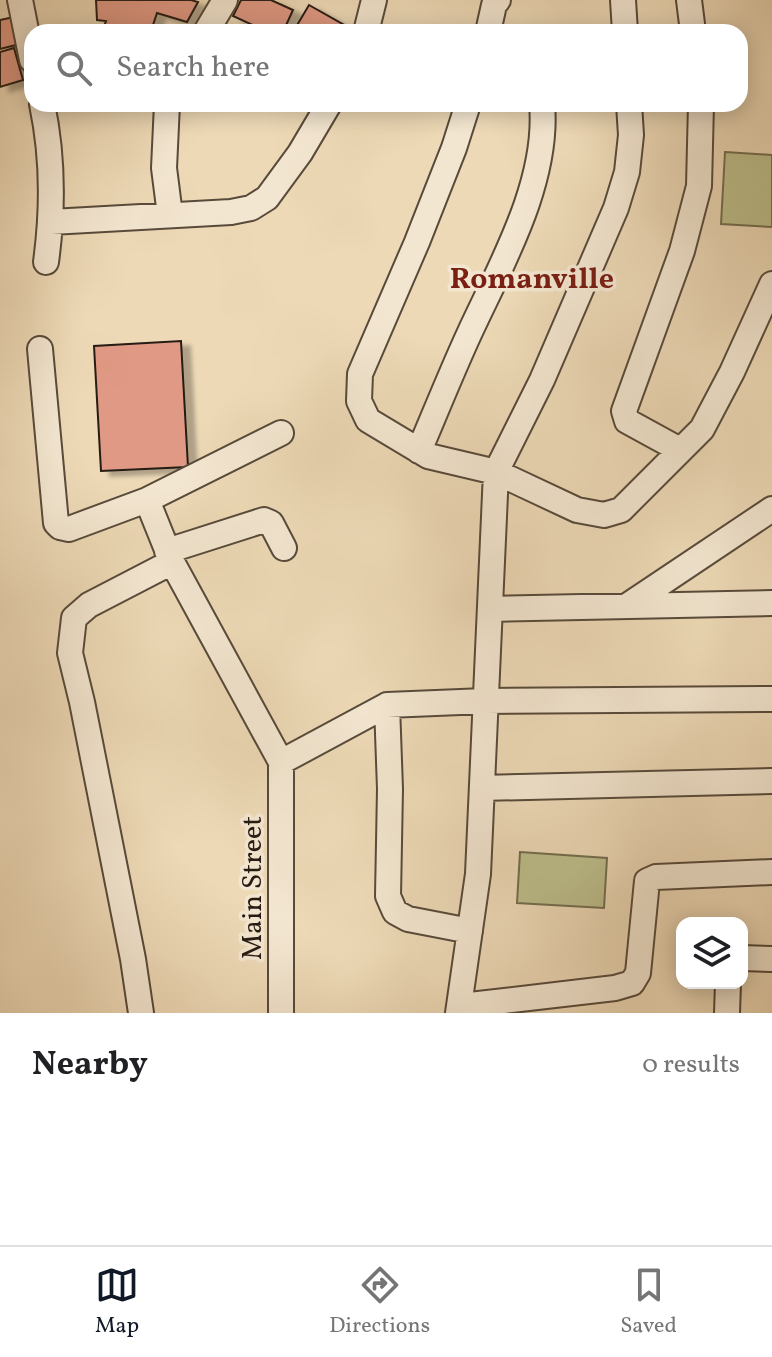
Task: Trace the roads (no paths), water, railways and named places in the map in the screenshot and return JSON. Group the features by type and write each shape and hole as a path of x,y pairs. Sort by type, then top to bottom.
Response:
{"street":[{"path":"20,0 25,24"},
{"path":"211,24 225,0"},
{"path":"368,24 374,0"},
{"path":"490,24 498,0"},
{"path":"623,0 624,24"},
{"path":"689,0 692,24"},
{"path":"43,112 49,154 51,222 46,262"},
{"path":"167,112 164,168 170,215"},
{"path":"51,222 231,212 251,208 267,198 300,153 324,112"},
{"path":"465,112 422,228 360,374 359,401 368,420 419,451 458,465 496,472 577,510 604,515 621,510 702,429 772,284"},
{"path":"419,451 515,234 536,174 543,112"},
{"path":"630,112 631,135 627,172 616,208 542,380 496,472 478,874 459,1009 615,988 632,983 638,973 647,881 656,877 772,872"},
{"path":"680,450 627,421 624,411 682,251 699,186 701,112"},
{"path":"40,349 56,523 60,527 69,529 147,500 281,433"},
{"path":"147,500 170,557 281,762 387,705 485,701 772,699"},
{"path":"627,606 772,509"},
{"path":"141,1013 118,883 70,653 74,618 89,605 170,557 264,520 271,523 284,548"},
{"path":"490,609 772,603"},
{"path":"387,705 390,789 388,896 395,912 408,919 470,931"},
{"name":"Main Street","path":"281,762 281,1013"},
{"path":"482,788 772,781"},
{"path":"748,958 772,959"},
{"path":"727,1013 728,989"}],"district":[{"name":"Romanville","path":"532,278"}]}
